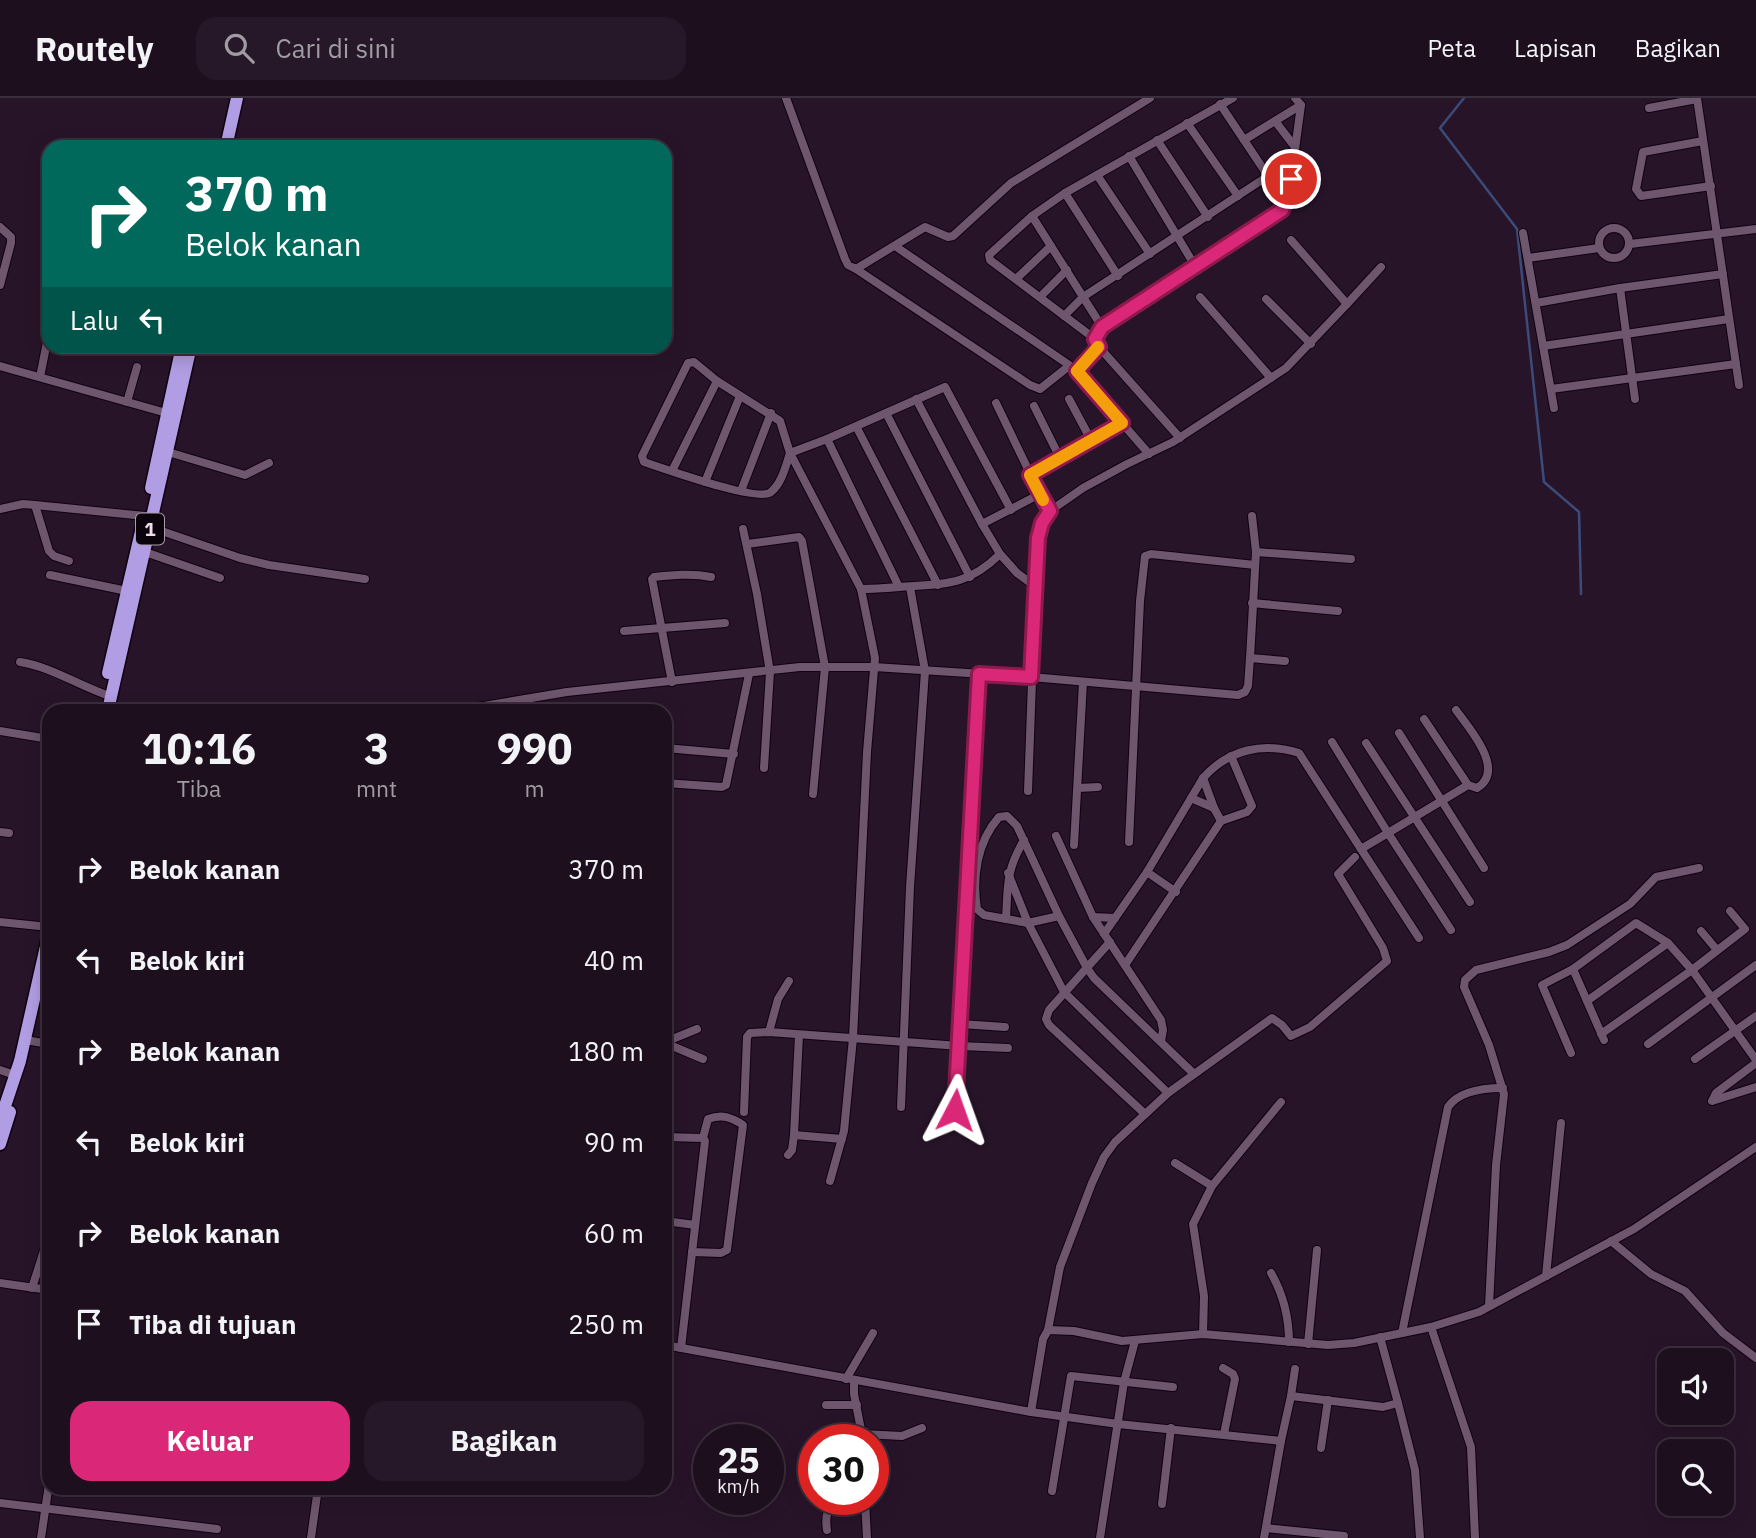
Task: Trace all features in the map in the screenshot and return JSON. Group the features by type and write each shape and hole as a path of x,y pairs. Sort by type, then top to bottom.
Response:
{"highway":[{"path":"228,140 237,98"},
{"path":"235,140 244,98"},
{"name":"1","path":"102,704 127,591 168,452 181,354"},
{"name":"1","path":"109,704 145,552 147,522 189,354"},
{"path":"0,1121 4,1093 15,1075 28,1040 42,969"},
{"path":"0,1144 42,993"}],"street":[{"path":"786,98 848,265 1040,389 1073,368 1097,343 1102,327 1282,210 1289,194 1298,102"},
{"path":"856,269 925,227 948,237 953,236 1011,183 1150,98"},
{"path":"1180,438 1097,343 1041,296 990,260 989,255 1032,216 1065,193 1233,98"},
{"path":"1649,108 1697,99 1739,385"},
{"path":"1244,140 1275,121 1298,102"},
{"path":"1220,104 1268,176"},
{"path":"1275,121 1295,147"},
{"path":"1187,122 1238,196"},
{"path":"1157,140 1208,217"},
{"path":"1703,141 1643,152 1636,189 1641,196 1711,186"},
{"path":"1129,156 1195,267"},
{"path":"1064,316 1083,297 1268,176 1293,164"},
{"path":"1097,175 1150,254"},
{"path":"1065,193 1118,276"},
{"path":"1032,216 1102,327"},
{"path":"0,227 11,237 11,243 0,285"},
{"path":"1613,227 1618,228 1627,234 1630,244 1626,254 1616,258 1606,256 1600,247 1600,237 1603,232 1613,227"},
{"path":"1630,244 1756,229"},
{"path":"1523,233 1554,408"},
{"path":"1291,240 1347,304"},
{"path":"895,246 1073,368 1149,454"},
{"path":"1017,278 1051,246"},
{"path":"1528,258 1600,247"},
{"path":"1028,792 1038,538 1042,523 1050,511 1083,488 1180,438 1286,368 1381,267"},
{"path":"1041,296 1066,270"},
{"path":"1536,303 1619,288 1723,274"},
{"path":"1619,288 1635,398"},
{"path":"1200,297 1271,379"},
{"path":"1265,299 1311,344"},
{"path":"1543,346 1729,319"},
{"path":"40,377 45,354"},
{"path":"790,453 784,471 770,493 764,495 705,482 644,462 642,456 688,363 694,362 717,381 777,417 783,426 790,453 861,589 875,658 866,766 853,1038 844,1131 830,1181"},
{"path":"1551,389 1736,364"},
{"path":"0,366 172,414"},
{"path":"127,402 137,367"},
{"path":"672,471 717,381"},
{"path":"790,453 857,428 943,387 948,389 1011,510"},
{"path":"705,482 740,396"},
{"path":"916,399 1000,554 1036,587"},
{"path":"1069,399 1091,440"},
{"path":"996,403 1050,511"},
{"path":"1034,406 1060,458"},
{"path":"741,491 771,413"},
{"path":"886,413 970,577"},
{"path":"1030,475 1122,423"},
{"path":"857,428 938,585"},
{"path":"827,439 899,587"},
{"path":"168,452 245,475 269,463"},
{"path":"982,524 1040,494"},
{"path":"0,509 23,504 35,505 147,522 260,563 365,579"},
{"path":"35,505 49,551 54,556 69,561"},
{"path":"502,704 567,692 825,667 874,667 1031,677 1240,695 1248,686 1250,658 1256,552 1252,516"},
{"path":"743,529 770,671 764,768"},
{"path":"747,544 791,537 799,537 802,541 825,667 813,794"},
{"path":"145,552 220,578"},
{"path":"1256,552 1351,559"},
{"path":"861,589 938,585 970,577 1000,554"},
{"path":"1129,842 1140,601 1145,556 1151,554 1255,565"},
{"path":"50,575 127,591"},
{"path":"672,681 652,586 653,577 711,577"},
{"path":"901,1107 910,887 925,671 910,587"},
{"path":"1252,603 1338,611"},
{"path":"624,631 724,623"},
{"path":"1250,658 1285,661"},
{"path":"20,662 55,670 65,678 104,694"},
{"path":"672,783 724,787 728,782 749,674"},
{"path":"955,1110 979,674"},
{"path":"1074,845 1083,682"},
{"path":"1424,719 1468,785 1477,788 1484,782 1486,756 1456,710"},
{"path":"0,732 42,738"},
{"path":"1399,733 1484,868"},
{"path":"1332,742 1451,930"},
{"path":"1366,743 1470,902"},
{"path":"1145,1114 1047,1022 1048,1010 1087,968 1191,797 1214,766 1243,750 1263,748 1301,755 1358,853 1419,938"},
{"path":"672,749 734,754"},
{"path":"1125,965 1221,821 1247,812 1252,806 1231,756"},
{"path":"1203,778 1221,821"},
{"path":"1031,1412 1042,1339 1048,1330 1060,1267 1100,1165 1115,1142 1193,1073 1272,1018 1291,1036 1305,1030 1384,965 1387,961 1386,953 1338,874 1358,853 1468,785"},
{"path":"1078,788 1098,787"},
{"path":"1191,797 1214,808"},
{"path":"1059,916 1028,923 984,915 977,909 976,865 999,817 1011,818 1024,839 1059,916 1094,978 1193,1073"},
{"path":"1056,836 1093,917 1161,1020 1161,1041"},
{"path":"1006,919 1009,873 1024,839"},
{"path":"1489,1306 1497,1147 1504,1102 1503,1088 1489,1045 1464,987 1467,976 1476,970 1567,945 1630,904 1656,877 1699,868"},
{"path":"1147,872 1176,892"},
{"path":"1009,873 1028,923 1064,992 1168,1093"},
{"path":"1573,969 1603,1037 1745,929 1730,911"},
{"path":"1093,917 1115,918"},
{"path":"0,922 42,926"},
{"path":"1571,1053 1542,985 1573,969 1636,923 1668,943 1692,970 1756,1062 1716,1093 1712,1101 1756,1087"},
{"path":"1701,931 1717,950"},
{"path":"1587,1001 1668,943"},
{"path":"1648,1044 1756,965"},
{"path":"769,1032 778,999 789,981"},
{"path":"1695,1059 1756,1016"},
{"path":"961,1024 1005,1027"},
{"path":"672,1039 697,1029"},
{"path":"744,1112 747,1037 750,1033 769,1032 1008,1048"},
{"path":"788,1155 792,1150 794,1135 799,1035"},
{"path":"28,1040 42,1043"},
{"path":"672,1045 703,1059"},
{"path":"0,1070 15,1075"},
{"path":"1402,1333 1448,1107 1452,1101 1472,1092 1503,1088"},
{"path":"1203,1334 1204,1296 1192,1227 1212,1186 1282,1101"},
{"path":"681,1348 692,1252 695,1226 705,1145 703,1138 708,1119 716,1116 734,1119 743,1125 727,1250 721,1253 692,1252"},
{"path":"1546,1276 1561,1123"},
{"path":"794,1135 842,1139"},
{"path":"672,1137 703,1138"},
{"path":"1048,1330 1074,1331 1135,1341 1203,1334 1308,1344 1345,1344 1431,1327 1489,1306 1611,1241 1651,1218 1756,1147"},
{"path":"1174,1163 1212,1186"},
{"path":"672,1222 695,1226"},
{"path":"1611,1241 1651,1274 1685,1291 1723,1333 1756,1358"},
{"path":"1308,1344 1317,1250"},
{"path":"32,1288 42,1257"},
{"path":"1271,1273 1277,1283 1289,1323 1289,1342"},
{"path":"0,1283 42,1289"},
{"path":"1431,1327 1471,1447 1475,1538"},
{"path":"860,1424 850,1380 873,1333"},
{"path":"1380,1337 1415,1470 1420,1538"},
{"path":"1100,1538 1124,1382 1135,1341"},
{"path":"672,1346 1031,1412 1281,1441"},
{"path":"1223,1368 1233,1374 1235,1379 1224,1434"},
{"path":"1264,1538 1295,1369"},
{"path":"1052,1491 1071,1376 1173,1387"},
{"path":"1291,1396 1387,1407 1398,1403"},
{"path":"1321,1448 1328,1400"},
{"path":"826,1405 857,1405"},
{"path":"889,1436 902,1436 922,1428"},
{"path":"1162,1504 1171,1428"},
{"path":"41,1538 48,1495"},
{"path":"311,1538 317,1495"},
{"path":"0,1503 217,1529"},
{"path":"826,1515 827,1531"},
{"path":"866,1515 867,1538"},
{"path":"1266,1528 1344,1536"}],"waterway":[{"path":"1464,98 1440,128 1517,229 1544,482 1579,512 1581,594"}],"slow traffic":[{"path":"1043,500 1030,475 1122,423 1077,371 1098,347"}],"route":[{"path":"955,1110 979,674 1031,677 1038,538 1042,523 1050,511 1030,475 1122,423 1077,371 1099,347 1095,339 1102,327 1282,210 1289,194 1291,179"}]}
